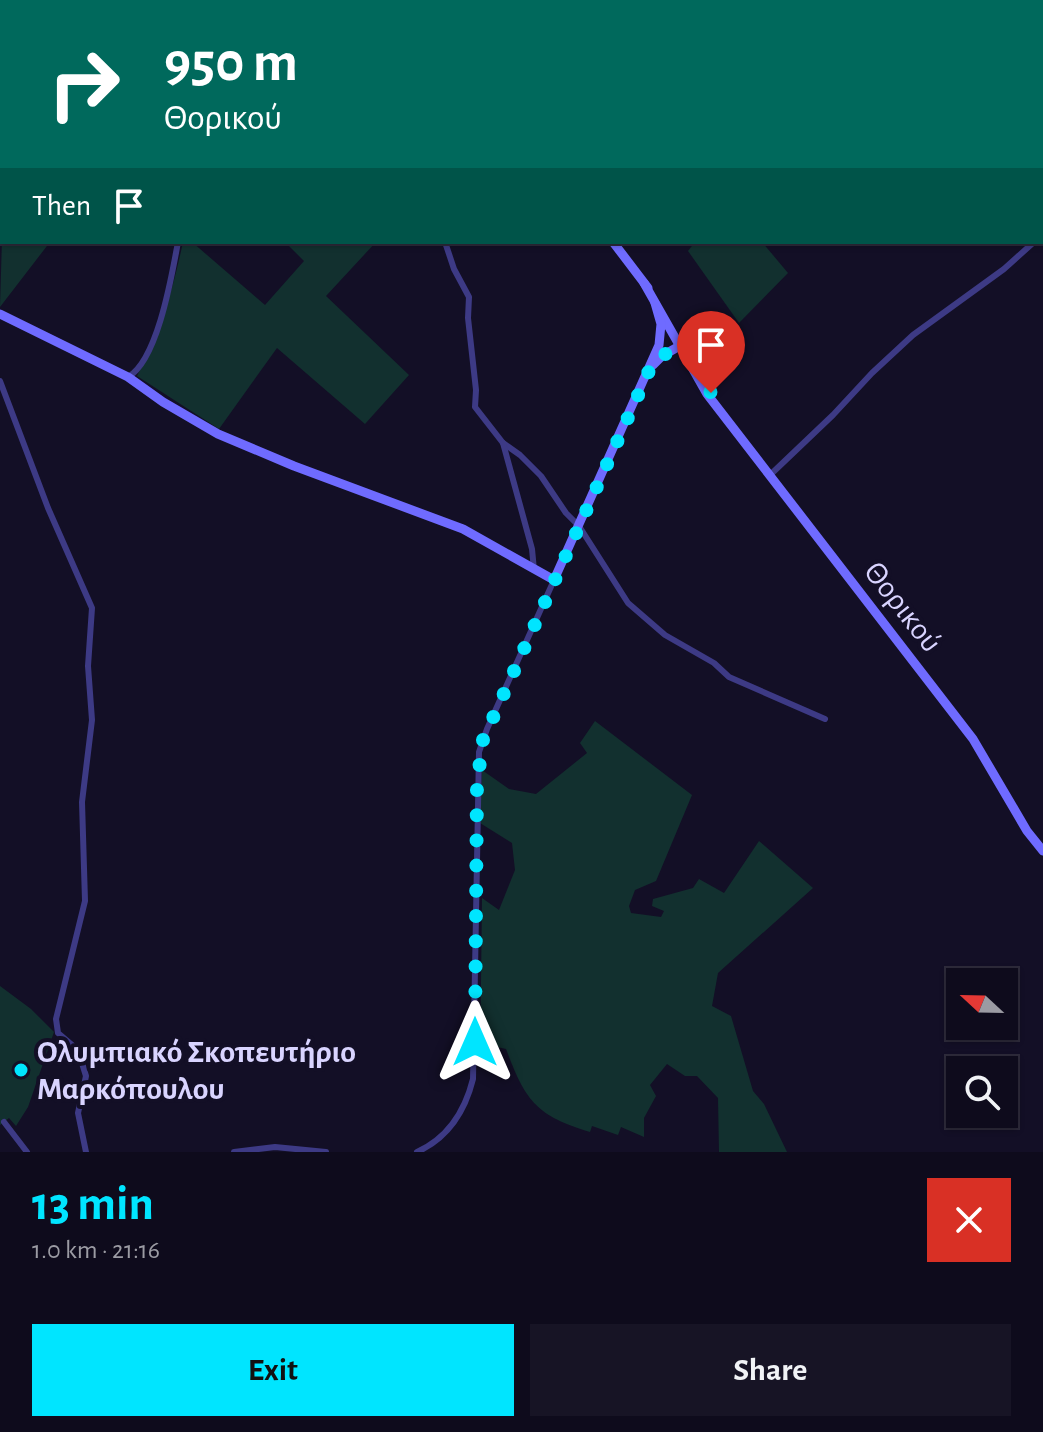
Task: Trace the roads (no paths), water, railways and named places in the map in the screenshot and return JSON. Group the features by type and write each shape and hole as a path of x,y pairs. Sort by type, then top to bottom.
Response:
{"street":[{"path":"128,377 135,372 154,338 165,306 178,244"},
{"path":"446,244 454,269 469,297 475,407 503,443 541,476 566,513 579,526 628,603 665,635 714,663 729,677 825,719"},
{"name":"Θορικού","path":"615,244 644,283 713,401 973,739 1027,831 1043,851"},
{"path":"769,476 904,344 1032,244"},
{"name":"Θορικού","path":"644,283 679,342"},
{"path":"422,1151 454,1123 461,1113 473,1079 479,752 649,371 661,335 655,303"},
{"path":"0,314 128,377 218,434 463,529 554,580"},
{"path":"655,355 661,347 679,342"},
{"path":"649,371 679,342"},
{"path":"0,381 48,508 92,608 88,666 92,720 82,802 85,901 56,1019 58,1033 78,1050 86,1076 78,1113 86,1152"},
{"path":"503,443 532,549 534,570"},
{"path":"4,1122 27,1152"},
{"path":"234,1152 275,1147 326,1152"}],"place":[{"name":"Ολυμπιακό Σκοπευτήριο Μαρκόπουλου","path":"21,1070"}]}
